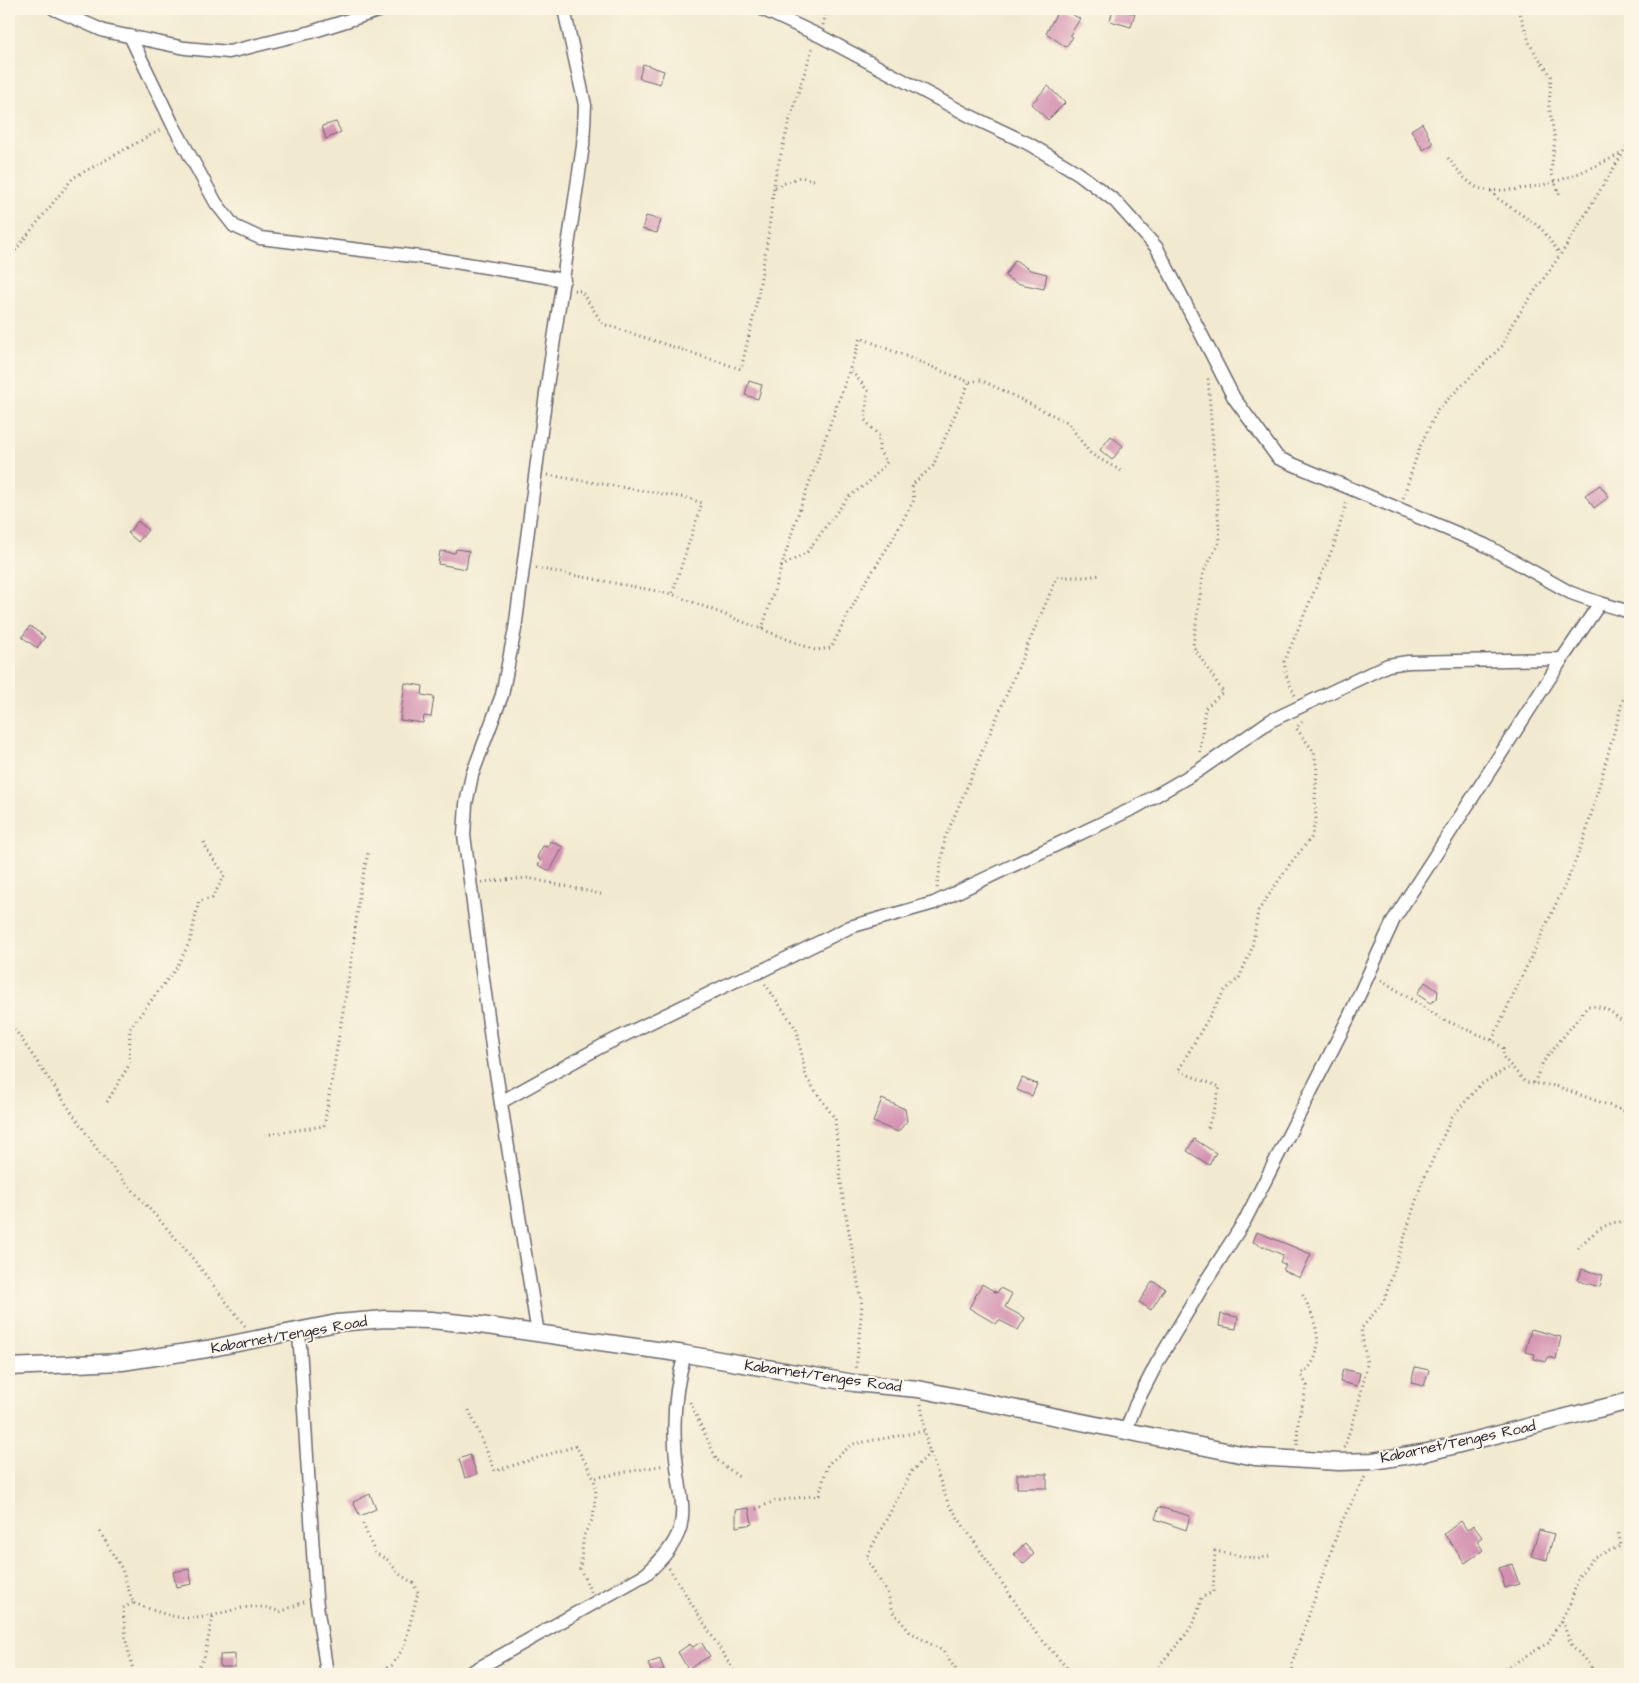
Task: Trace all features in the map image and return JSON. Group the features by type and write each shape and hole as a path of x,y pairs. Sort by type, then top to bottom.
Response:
{"street":[{"path":"54,9 104,31 185,48 229,52 283,40 384,9"},
{"path":"538,1334 501,1102 469,883 464,835 466,804 472,776 502,695 515,629 535,473 583,146 585,105 564,9"},
{"path":"762,9 820,36 968,115 1029,144 1078,173 1116,201 1157,248 1234,398 1278,458 1400,508 1492,549 1571,593 1630,612"},
{"path":"130,36 172,123 216,203 234,226 260,238 437,259 564,284"},
{"path":"1126,1430 1136,1404 1157,1364 1204,1284 1244,1222 1349,1017 1368,972 1394,919 1600,603"},
{"path":"501,1102 602,1046 850,927 934,903 1136,807 1198,770 1270,722 1395,664 1408,662 1562,659"},
{"name":"Kabarnet/Tenges Road","path":"9,1367 66,1366 122,1362 206,1349 337,1323 385,1319 430,1320 685,1354 854,1383 918,1389 1255,1457 1339,1462 1373,1461 1428,1452 1630,1401"},
{"path":"299,1331 316,1598 327,1674"},
{"path":"468,1674 646,1574 663,1559 678,1534 684,1516 675,1446 677,1380 685,1354"}],"path":[{"path":"1519,9 1530,45 1551,76 1549,106 1555,139 1551,172 1560,196"},
{"path":"564,284 581,291 603,324 741,369 756,306 774,188 790,119 810,50 820,36"},
{"path":"9,258 73,178 172,123"},
{"path":"1400,508 1420,446 1438,409 1502,346 1512,324 1560,254 1630,141"},
{"path":"1448,158 1463,177 1478,188 1490,191 1528,188 1555,183 1624,152"},
{"path":"774,188 800,177 814,180"},
{"path":"1490,191 1497,198 1541,228 1560,254"},
{"path":"762,629 849,368 861,338 969,382 981,380 1067,422 1091,454 1122,472"},
{"path":"781,568 808,552 848,497 868,483 887,462 878,451 879,436 866,420 868,392 849,368"},
{"path":"1198,770 1205,708 1223,692 1193,646 1203,573 1220,541 1207,369"},
{"path":"523,566 672,594 815,650 831,648 862,588 891,542 914,500 912,484 933,466 969,382"},
{"path":"535,473 625,487 702,503 672,594"},
{"path":"1208,1128 1220,1087 1178,1071 1224,991 1239,978 1252,948 1258,911 1290,864 1311,838 1316,819 1317,770 1314,752 1296,728 1304,720 1301,708 1287,678 1284,662 1334,545 1351,489"},
{"path":"934,903 945,838 1057,577 1086,578 1101,575"},
{"path":"1492,1040 1572,870 1586,833 1630,675"},
{"path":"108,1102 129,1065 130,1028 177,967 190,941 199,902 212,898 225,875 207,850 203,840"},
{"path":"265,1135 324,1126 352,957 360,888 368,853"},
{"path":"469,883 528,878 601,894"},
{"path":"1368,972 1442,1019 1492,1040 1503,1048 1503,1058 1525,1082 1556,1086 1630,1113"},
{"path":"757,973 797,1030 806,1077 835,1119 842,1192 862,1305 854,1383"},
{"path":"1534,1083 1543,1062 1588,1006 1602,1006 1615,1013 1630,1026"},
{"path":"9,1021 99,1152 186,1250 255,1339"},
{"path":"1339,1462 1358,1406 1367,1365 1361,1329 1384,1301 1421,1185 1452,1117 1480,1085 1511,1066"},
{"path":"1578,1248 1593,1233 1616,1221 1630,1223"},
{"path":"1296,1460 1298,1421 1307,1386 1302,1374 1311,1368 1316,1357 1317,1335 1312,1312 1302,1292"},
{"path":"677,1380 693,1407 717,1460 738,1477"},
{"path":"918,1389 930,1453 948,1503 1036,1633 1072,1674"},
{"path":"469,1410 494,1470 576,1446 594,1478 596,1494 593,1518 584,1535 580,1569 596,1602"},
{"path":"756,1509 775,1501 818,1495 828,1464 853,1444 925,1431"},
{"path":"930,1453 912,1472 866,1558 888,1594 893,1612 910,1632 943,1651 960,1674"},
{"path":"1293,1674 1292,1663 1341,1523 1373,1461"},
{"path":"594,1478 677,1462"},
{"path":"363,1524 375,1553 388,1560 399,1574 414,1583 419,1594 404,1647 392,1665 375,1674"},
{"path":"1496,1674 1548,1643 1561,1620 1579,1576 1594,1557 1621,1546 1618,1530"},
{"path":"100,1532 122,1569 133,1603"},
{"path":"1153,1674 1178,1645 1198,1615 1201,1598 1213,1592 1215,1551 1258,1559 1269,1556"},
{"path":"663,1559 736,1674"},
{"path":"134,1674 126,1641 123,1608 133,1603 166,1614 189,1618 213,1616 226,1610 267,1606 280,1612 316,1598"},
{"path":"194,1674 204,1658 213,1616"},
{"path":"1561,1620 1571,1644 1591,1667 1587,1674"}],"building":[{"path":"1059,9 1063,9 1080,19 1070,35 1073,37 1066,47 1046,33"},
{"path":"1113,9 1135,13 1131,27 1110,21"},
{"path":"643,64 664,71 660,84 639,78"},
{"path":"1048,86 1065,103 1048,120 1031,104"},
{"path":"336,122 341,132 326,139 322,126"},
{"path":"1422,123 1433,144 1423,150 1411,130"},
{"path":"646,216 661,220 657,233 642,229"},
{"path":"1015,260 1030,270 1047,274 1044,289 1016,283 1005,276"},
{"path":"749,381 762,385 758,399 745,395"},
{"path":"1111,436 1123,446 1112,460 1100,450"},
{"path":"1600,485 1609,497 1594,508 1585,495"},
{"path":"138,521 148,530 138,542 128,533"},
{"path":"456,549 469,551 466,569 438,564 440,551 455,553"},
{"path":"30,626 45,637 37,648 22,637"},
{"path":"405,683 423,686 422,695 434,697 431,717 424,716 423,723 400,720"},
{"path":"550,841 563,847 550,871 538,865 541,861 537,857 543,846 548,847"},
{"path":"1425,982 1438,991 1437,999 1430,1003 1417,994"},
{"path":"1022,1078 1037,1084 1032,1096 1017,1090"},
{"path":"882,1099 905,1109 907,1121 898,1132 873,1122"},
{"path":"1194,1139 1216,1153 1209,1165 1187,1151"},
{"path":"1257,1232 1311,1254 1300,1278 1283,1270 1286,1265 1280,1262 1283,1255 1253,1242"},
{"path":"1582,1269 1603,1275 1600,1287 1578,1281"},
{"path":"1153,1281 1165,1288 1151,1310 1139,1302"},
{"path":"982,1284 997,1293 1000,1288 1012,1294 1005,1307 1025,1318 1018,1330 999,1320 996,1324 969,1308"},
{"path":"1221,1314 1238,1317 1236,1329 1219,1326"},
{"path":"1531,1329 1561,1337 1556,1359 1548,1357 1546,1362 1534,1359 1535,1354 1525,1352"},
{"path":"1415,1367 1429,1370 1424,1386 1411,1383"},
{"path":"1343,1369 1360,1373 1357,1386 1340,1382"},
{"path":"470,1455 477,1474 465,1478 459,1459"},
{"path":"1017,1474 1047,1474 1047,1488 1017,1488"},
{"path":"370,1494 376,1509 360,1516 353,1502"},
{"path":"1159,1507 1190,1516 1186,1530 1155,1519"},
{"path":"749,1508 752,1524 736,1527 736,1510"},
{"path":"1461,1521 1467,1530 1473,1525 1482,1537 1477,1541 1483,1550 1465,1563 1444,1534"},
{"path":"1539,1530 1554,1534 1547,1560 1531,1556"},
{"path":"1025,1544 1034,1554 1023,1564 1014,1554"},
{"path":"1512,1564 1519,1584 1505,1588 1499,1568"},
{"path":"189,1569 192,1584 176,1587 173,1572"},
{"path":"701,1642 710,1656 688,1669 678,1652 690,1644 693,1647"},
{"path":"235,1654 235,1667 220,1667 220,1655"},
{"path":"660,1659 664,1670 652,1674 648,1663"}]}
